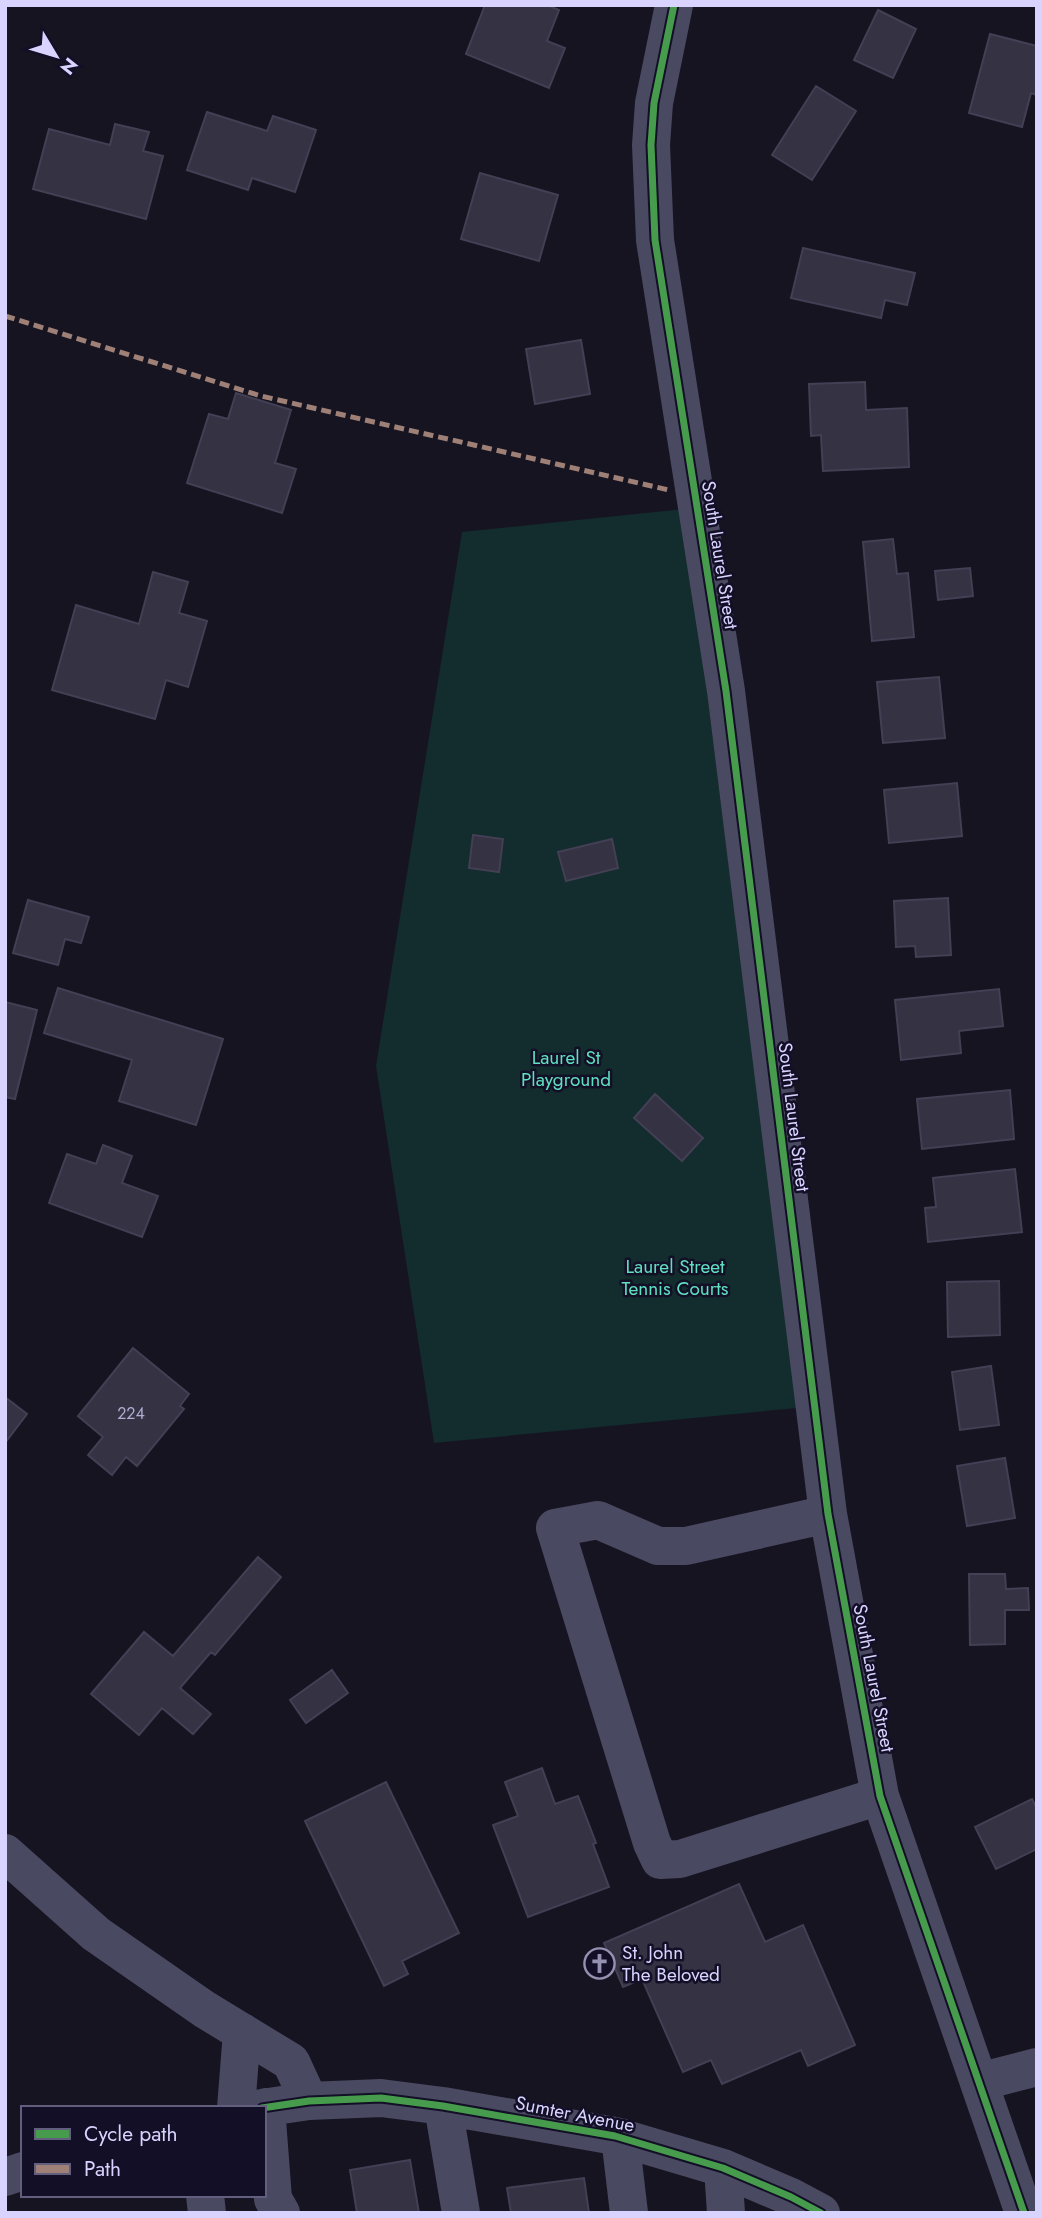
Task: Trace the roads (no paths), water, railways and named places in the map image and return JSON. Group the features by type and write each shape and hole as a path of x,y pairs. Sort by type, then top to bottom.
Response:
{"street":[{"name":"South Laurel Street","path":"674,5 654,103 650,145 655,240 726,691 828,1514 880,1796 1024,2213"},
{"path":"828,1514 686,1546 658,1546 598,1520 555,1528 652,1843 660,1860 680,1859 880,1796"},
{"path":"5,1853 96,1934 204,2009 291,2062 309,2101"},
{"path":"242,2032 255,2106"},
{"path":"979,2082 1037,2067"},
{"name":"Sumter Avenue","path":"266,2107 309,2101 381,2098 620,2137 723,2168 821,2213"},
{"path":"443,2106 461,2213"},
{"path":"620,2137 629,2213"},
{"path":"266,2164 273,2199 281,2213"},
{"path":"723,2168 726,2213"}],"place":[{"name":"St. John The Beloved","path":"599,1963"}],"park label":[{"name":"Laurel St Playground","path":"566,1068"},
{"name":"Laurel Street Tennis Courts","path":"675,1277"}]}
